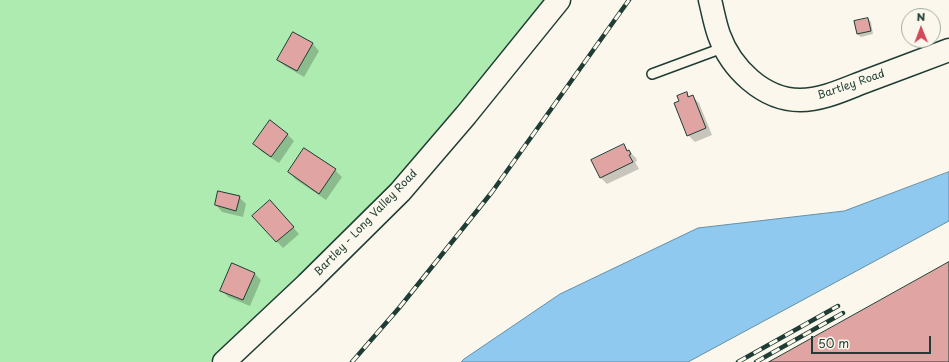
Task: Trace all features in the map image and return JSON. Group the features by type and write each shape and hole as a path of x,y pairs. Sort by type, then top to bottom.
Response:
{"main road":[{"name":"Bartley - Long Valley Road","path":"224,362 307,284 400,192 466,115 559,0"},
{"name":"Bartley Road","path":"710,0 719,36 737,67 759,86 774,94 799,100 822,97 949,50"}],"lane":[{"path":"652,74 724,47"}],"green space":[{"path":"0,0 547,0 393,184 302,276 210,362 0,362"}],"water":[{"path":"949,172 949,221 688,362 461,362 560,294 698,228 844,211"}],"building":[{"path":"868,18 871,31 857,34 854,21"},
{"path":"293,32 313,43 297,71 277,60"},
{"path":"687,92 688,97 693,95 706,128 687,136 674,103 679,101 677,96"},
{"path":"270,120 288,134 271,157 253,144"},
{"path":"624,144 627,151 629,150 631,154 629,155 633,162 600,178 591,160"},
{"path":"304,148 336,169 319,194 288,172"},
{"path":"218,191 240,196 236,211 215,205"},
{"path":"270,200 294,227 276,242 252,216"},
{"path":"949,262 949,362 769,362"},
{"path":"232,263 255,273 243,300 220,291"}],"railway":[{"path":"352,362 399,308 492,192 629,0"},
{"path":"738,362 838,306"},
{"path":"756,362 843,313"}]}
